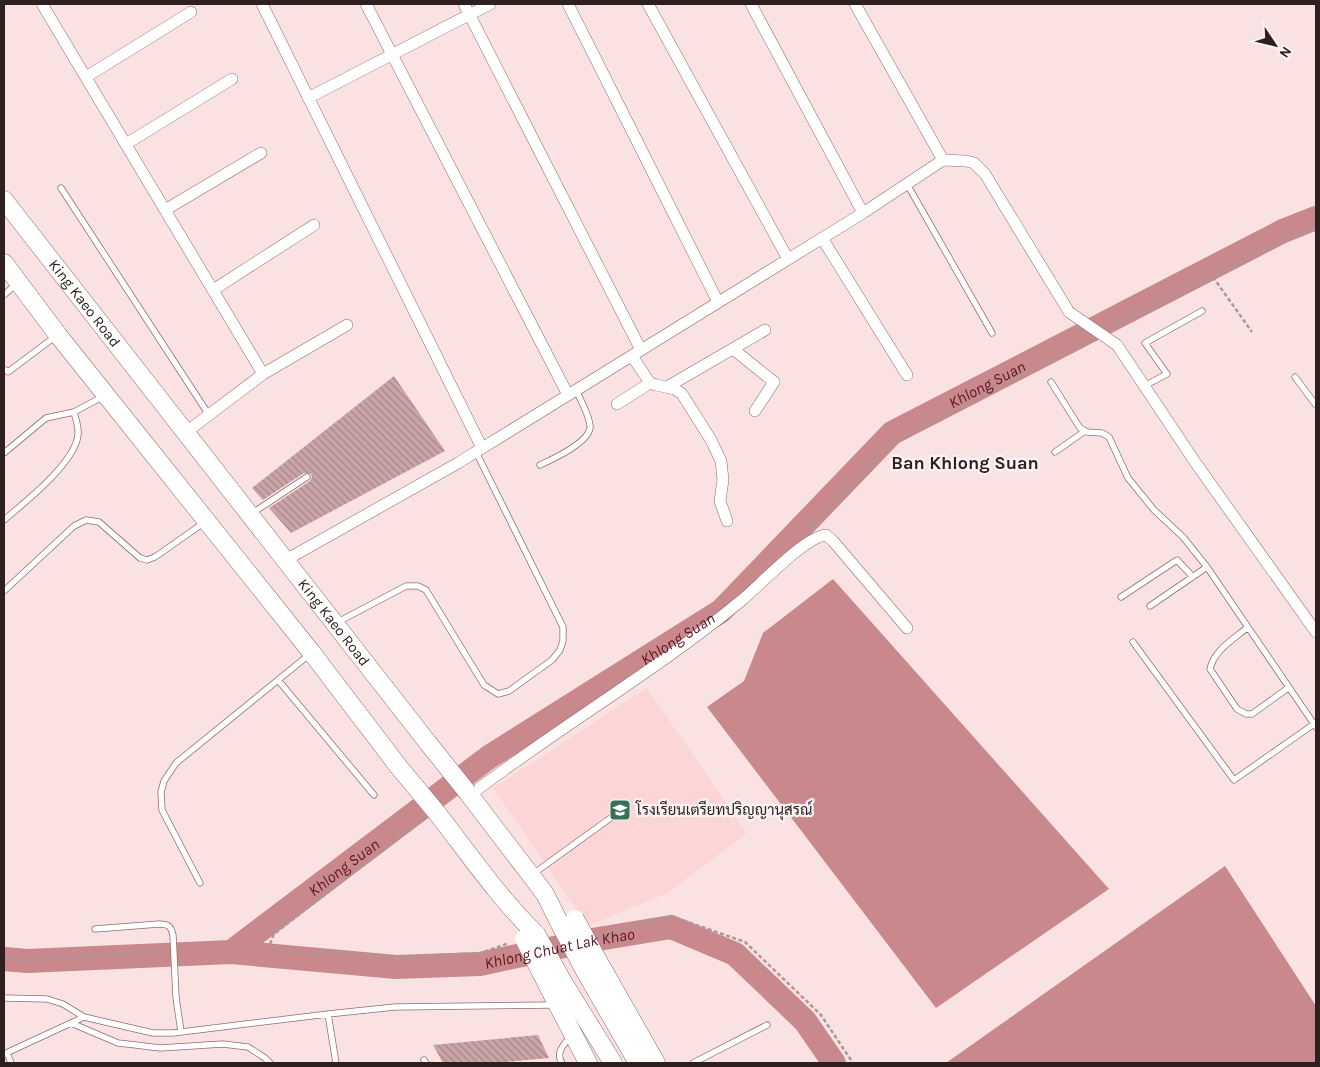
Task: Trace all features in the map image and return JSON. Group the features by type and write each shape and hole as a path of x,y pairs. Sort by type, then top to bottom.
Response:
{"main road":[{"name":"King Kaeo Road","path":"4,200 567,922 593,969 638,1063"},
{"path":"4,263 58,335 312,653 398,766 430,816 522,920 525,938 555,984 613,1063"},
{"path":"593,969 656,1063"},
{"path":"555,984 556,1005 586,1062"}],"street":[{"path":"42,4 262,374"},
{"path":"262,4 479,450"},
{"path":"366,4 572,393"},
{"path":"308,98 393,56 466,9 490,4"},
{"path":"568,4 718,302"},
{"path":"648,4 788,260"},
{"path":"751,4 863,213"},
{"path":"855,4 943,160"},
{"path":"466,9 650,383"},
{"path":"86,77 191,12"},
{"path":"126,144 232,79"},
{"path":"165,210 260,153"},
{"path":"284,561 479,450 788,260 943,160 966,161 974,163 985,174 1069,312 1117,345 1195,462 1316,632"},
{"path":"212,290 314,225"},
{"path":"822,238 907,375"},
{"path":"185,433 262,374 347,324"},
{"path":"667,387 765,330"},
{"path":"733,349 774,382 755,411"},
{"path":"617,404 650,383 675,388 682,394 711,440 721,460 724,480 720,501 727,521"},
{"path":"469,794 660,664 742,600 803,546 820,536 826,535 833,541 906,628"}],"lane":[{"path":"907,184 992,334"},
{"path":"61,188 209,415"},
{"path":"4,295 19,281"},
{"path":"1144,386 1167,374 1144,342 1202,311"},
{"path":"5,372 58,335"},
{"path":"1295,377 1316,405"},
{"path":"1051,382 1080,428 1085,431 1102,433 1108,437 1128,478 1154,510 1183,537 1207,567 1315,726 1234,780 1133,642"},
{"path":"540,465 558,457 584,439 590,428 589,420 572,393"},
{"path":"4,453 46,418 74,412 106,394"},
{"path":"4,520 40,488 69,458 79,429 74,412"},
{"path":"1055,452 1085,431"},
{"path":"334,624 406,586 418,586 426,590 484,685 498,694 509,691 552,660 564,641 563,627 479,450"},
{"path":"249,515 306,477"},
{"path":"4,591 74,526 86,520 99,522 140,558 147,560 207,521"},
{"path":"1121,597 1177,560 1193,577"},
{"path":"1150,606 1207,567"},
{"path":"1248,627 1217,653 1210,669 1237,709 1246,714 1252,714 1288,688"},
{"path":"200,883 162,810 161,792 164,780 176,763 312,653"},
{"path":"278,680 374,795"},
{"path":"531,876 616,814"},
{"path":"95,929 166,924 171,928 176,997 181,1032"},
{"path":"4,998 47,999 63,1004 84,1017 153,1033 181,1032 394,1007 556,1005"},
{"path":"328,1014 336,1063"},
{"path":"11,1063 5,1054 84,1017"},
{"path":"70,1024 118,1043 160,1048 223,1044 248,1047 270,1063"},
{"path":"693,1063 767,1025"},
{"path":"562,1063 559,1053 572,1034"}],"path":[{"path":"1108,330 1285,240 1316,228"},
{"path":"1213,277 1252,332"},
{"path":"802,534 894,441 1091,338"},
{"path":"430,816 274,934 270,944 282,951 398,957 481,953 525,938"},
{"path":"596,937 671,916 745,942 821,1015 853,1063"},
{"path":"4,958 25,960 174,951"}],"shaded area":[{"path":"833,579 1109,889 936,1008 707,707 744,681 763,633"},
{"name":"โรงเรียนเตรียทปริญญานุสรณ์","path":"647,688 747,833 667,893 588,926 493,788"},
{"path":"1225,866 1316,1006 1316,1063 946,1063"}],"building":[{"path":"394,376 445,451 291,533 269,508 310,481 311,474 304,473 263,500 252,488"},
{"path":"538,1035 549,1058 495,1063 443,1063 433,1045"}],"waterway":[{"name":"Khlong Suan","path":"231,952 489,757 721,611 892,433 1283,231 1316,218"},
{"name":"Khlong Chuat Lak Khao","path":"4,959 27,961 231,952 396,967 480,964 592,940 671,927 735,954 805,1021 834,1063"}],"place":[{"name":"โรงเรียนเตรียทปริญญานุสรณ์","path":"620,810"}],"district":[{"name":"Ban Khlong Suan","path":"965,463"}]}
